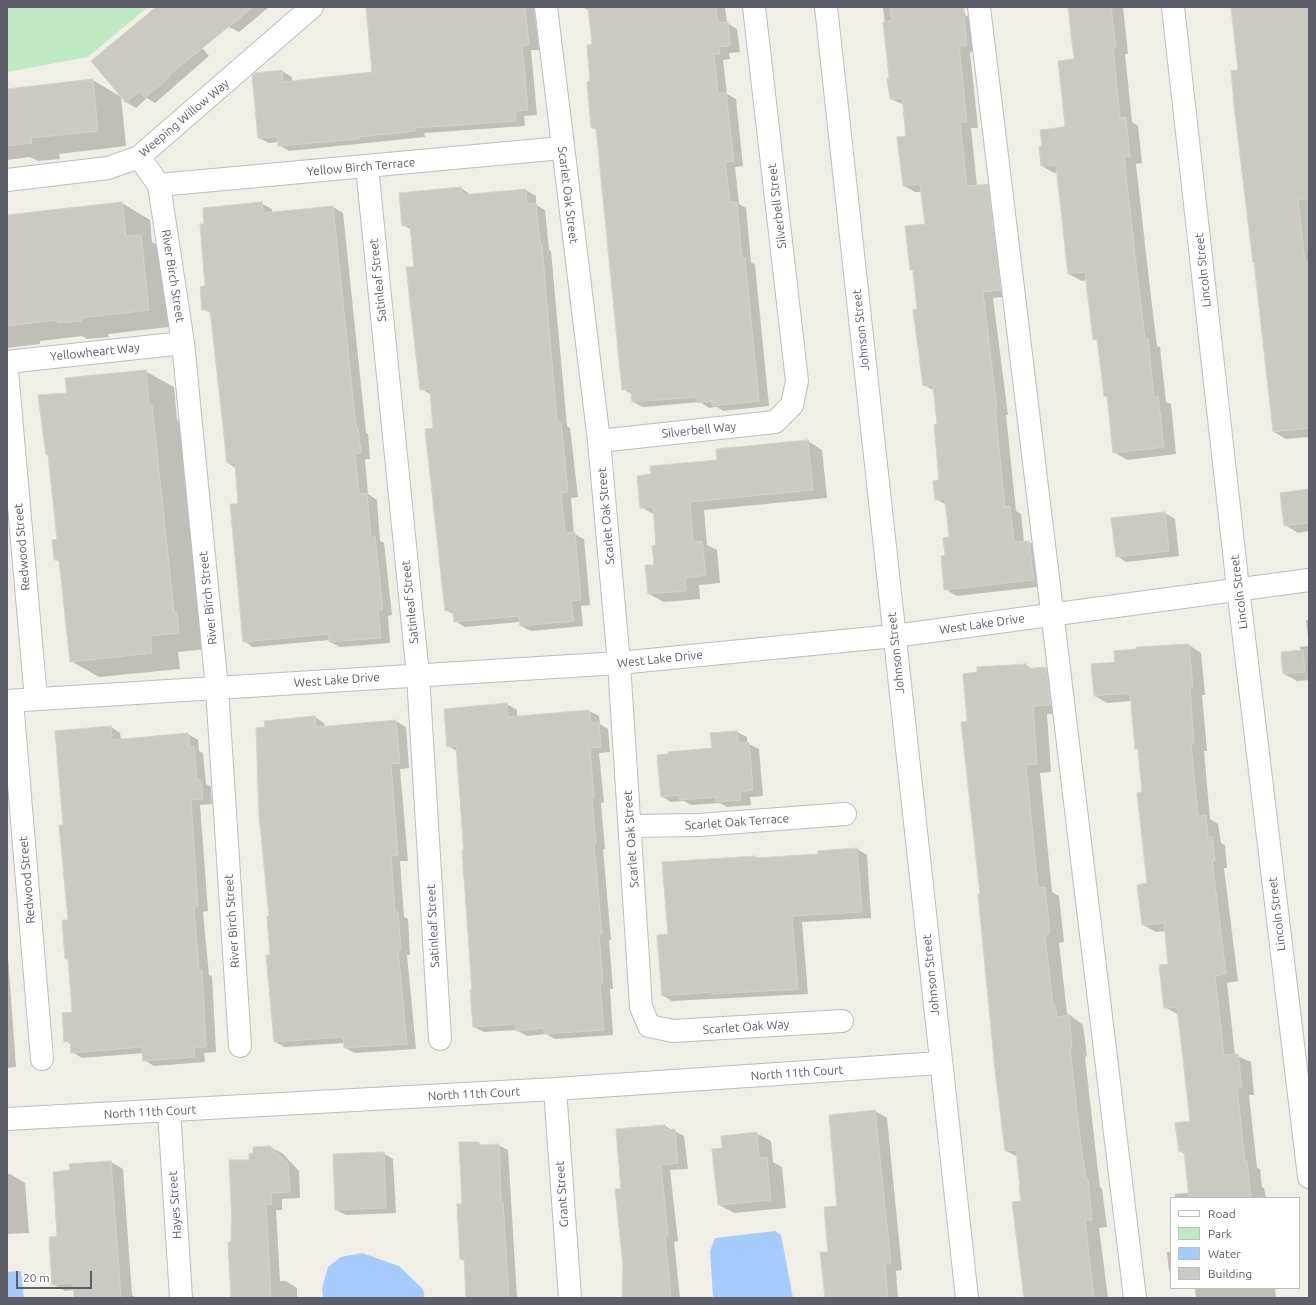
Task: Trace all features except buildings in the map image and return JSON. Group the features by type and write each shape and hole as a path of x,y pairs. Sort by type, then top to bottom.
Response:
{"street":[{"name":"Weeping Willow Way","path":"7,180 108,168 139,157 312,7"},
{"name":"Scarlet Oak Street","path":"546,7 562,148 599,441 618,663 641,1007 649,1026"},
{"name":"Silverbell Street","path":"754,7 798,381 792,405"},
{"name":"Johnson Street","path":"826,7 940,1063 967,1298"},
{"path":"979,7 1135,1298"},
{"name":"Lincoln Street","path":"1173,7 1238,588 1309,1177"},
{"name":"Yellow Birch Terrace","path":"159,185 562,148"},
{"name":"River Birch Street","path":"139,157 159,185 183,343 217,688 240,1046"},
{"name":"Satinleaf Street","path":"367,167 418,675 440,1039"},
{"name":"Yellowheart Way","path":"7,362 183,343"},
{"name":"Redwood Street","path":"7,371 36,699"},
{"name":"Silverbell Way","path":"599,441 775,422 792,405"},
{"name":"West Lake Drive","path":"10,701 618,663 894,636 1238,588 1309,580"},
{"name":"Redwood Street","path":"10,701 42,1059"},
{"name":"Scarlet Oak Terrace","path":"630,826 699,825 844,814"},
{"name":"Scarlet Oak Way","path":"649,1026 673,1031 842,1021"},
{"name":"North 11th Court","path":"7,1119 555,1089 940,1063"},
{"name":"Grant Street","path":"555,1089 570,1298"},
{"name":"Hayes Street","path":"169,1111 181,1298"}],"green space":[{"path":"7,7 148,7 88,57 7,72"}],"water":[{"path":"775,1231 781,1235 793,1298 713,1298 710,1251 715,1238"},
{"path":"362,1253 399,1266 423,1289 425,1298 323,1298 322,1288 328,1267 341,1257"},
{"path":"21,1271 24,1298 7,1298 7,1272"}]}
